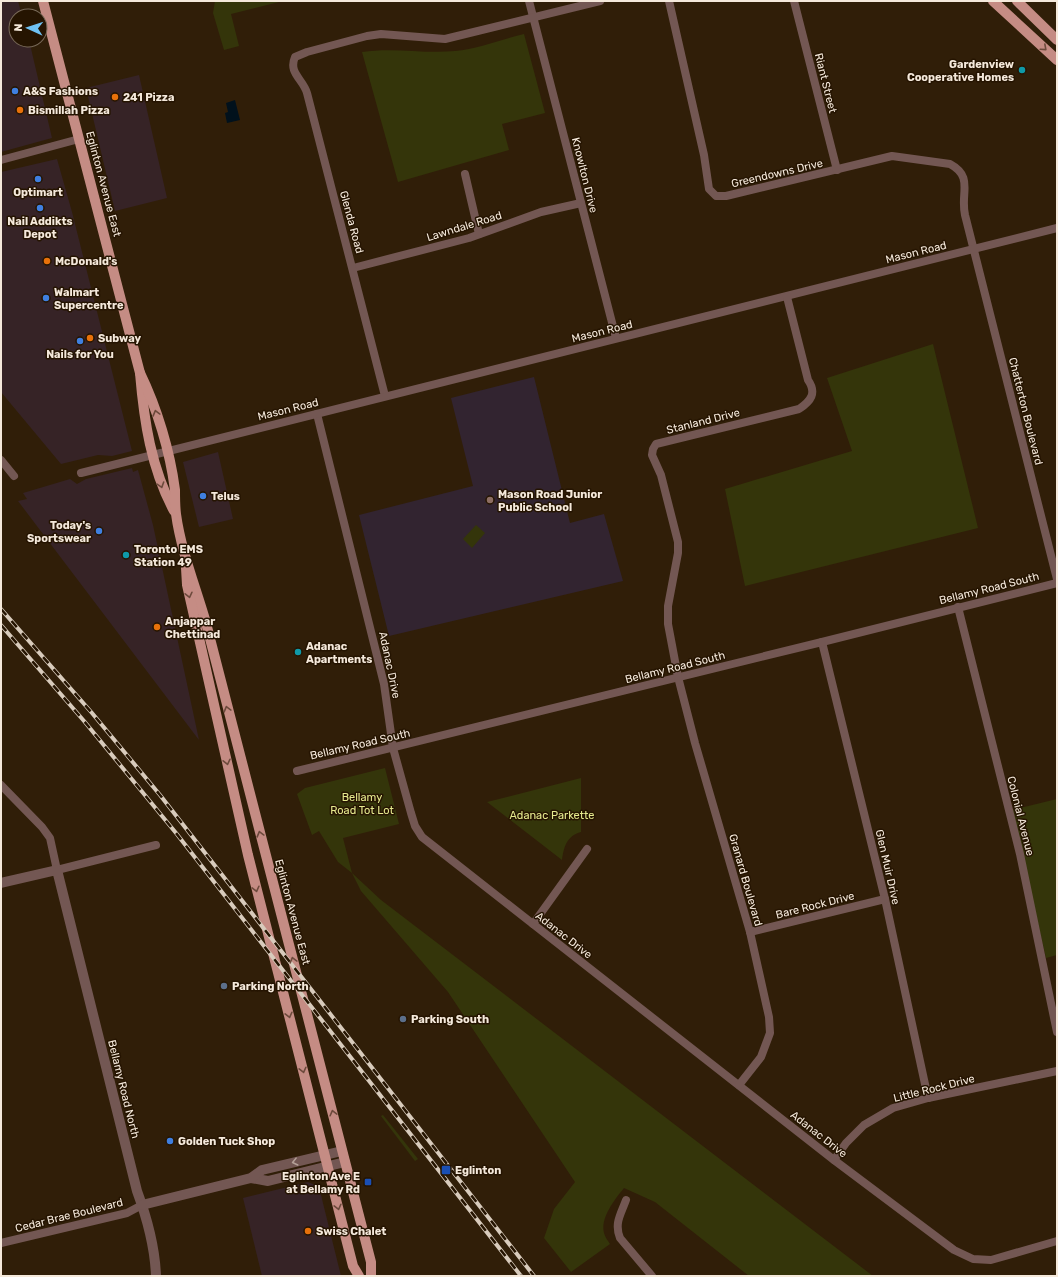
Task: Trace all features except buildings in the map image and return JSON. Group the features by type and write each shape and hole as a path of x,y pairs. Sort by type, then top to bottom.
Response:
{"main road":[{"name":"Eglinton Avenue East","path":"43,1 140,373 143,409 152,454 164,492 176,515"},
{"path":"1017,1 1057,40"},
{"path":"995,2 1057,60"},
{"path":"1024,30 1029,26 1040,24"},
{"name":"Eglinton Avenue East","path":"140,373 154,402 175,490 176,515 185,556 206,623 371,1262 371,1276"},
{"name":"Eglinton Avenue East","path":"185,556 186,585 246,848 353,1266 359,1276"}],"street":[{"name":"Knowlton Drive","path":"529,1 616,338"},
{"path":"533,18 600,1"},
{"name":"Greendowns Drive","path":"669,1 704,155 709,189 712,193 716,196 726,196 892,156 950,164 961,172 965,180 963,207 974,249"},
{"name":"Riant Street","path":"794,1 837,170"},
{"name":"Glenda Road","path":"385,396 307,93 304,84 295,74 293,69 295,57 307,52 367,36 381,34 445,39 533,18"},
{"path":"1,160 79,139"},
{"path":"465,174 479,234"},
{"name":"Lawndale Road","path":"353,268 469,238 541,212 581,202"},
{"name":"Mason Road","path":"81,473 1057,228"},
{"name":"Chatterton Boulevard","path":"974,249 1057,579"},
{"name":"Stanland Drive","path":"678,677 668,624 668,606 678,553 678,542 662,475 652,456 653,449 656,444 666,441 799,409 808,403 814,393 813,387 808,380 787,297"},
{"name":"Adanac Drive","path":"317,414 384,684 393,748 415,826 422,837 834,1160 954,1250 973,1259 991,1260 1057,1241"},
{"path":"1,460 14,476"},
{"name":"Bellamy Road South","path":"297,771 1057,583"},
{"name":"Colonial Avenue","path":"958,607 1020,854 1057,1032"},
{"name":"Glen Muir Drive","path":"822,642 885,900 928,1098"},
{"name":"Granard Boulevard","path":"678,677 695,743 750,932 768,1018 770,1033 761,1056 739,1085"},
{"path":"1,786 42,827 50,838 57,870"},
{"path":"1,883 156,845"},
{"path":"533,924 587,849"},
{"name":"Bellamy Road North","path":"57,870 137,1191 142,1205 154,1255 156,1276"},
{"name":"Bare Rock Drive","path":"750,932 885,900"},
{"name":"Little Rock Drive","path":"834,1160 846,1142 864,1125 894,1108 928,1098 1057,1071"},
{"path":"142,1205 251,1178 262,1170 342,1151"},
{"path":"251,1178 268,1182 345,1162"},
{"path":"626,1200 616,1223 620,1238 652,1276"},
{"name":"Cedar Brae Boulevard","path":"1,1244 127,1213 142,1205"}],"shaded area":[{"path":"1,1 18,1 20,8 8,8 8,48 31,48 52,138 1,152"},
{"path":"139,75 167,198 115,211 86,88"},
{"path":"57,159 72,212 132,451 112,456 98,455 61,464 1,392 1,172"},
{"name":"Mason Road Junior Public School","path":"534,377 570,523 604,514 623,581 389,636 359,515 473,486 451,398"},
{"path":"218,452 233,519 199,527 183,462"},
{"path":"132,468 133,472 138,470 153,525 199,740 18,501 27,499 23,493 70,479 77,484 86,479"},
{"path":"308,1182 315,1185 320,1191 341,1276 262,1276 243,1198"}],"green space":[{"path":"215,1 283,1 231,14 239,46 224,50 213,13"},
{"path":"524,34 545,113 502,124 509,150 398,182 362,52 385,50 443,52 464,50"},
{"path":"933,344 978,528 745,586 725,489 852,451 827,378"},
{"path":"476,525 485,533 472,548 463,539"},
{"name":"Bellamy Road Tot Lot","path":"385,768 399,824 343,838 352,873 338,862 319,831 312,835 297,794 305,788"},
{"name":"Adanac Parkette","path":"581,778 581,832 569,839 564,850 562,860 487,802"},
{"path":"1057,799 1057,955 1046,958 1012,810"},
{"path":"352,873 381,900 873,1276 749,1276 655,1202 624,1188 609,1209 604,1221 604,1233 610,1244 571,1272 544,1238 554,1209 575,1182 448,992 361,891"},
{"path":"383,1115 418,1159 415,1161 381,1116"}],"water":[{"path":"235,100 240,120 227,123 225,113 228,112 226,103"}],"railway":[{"path":"1,609 92,713 160,795 534,1276"},
{"path":"1,625 84,721 176,833 521,1276"}],"place":[{"name":"Gardenview Cooperative Homes","path":"1022,70"},
{"name":"A&S Fashions","path":"15,91"},
{"name":"241 Pizza","path":"115,97"},
{"name":"Bismillah Pizza","path":"20,110"},
{"name":"Optimart","path":"38,179"},
{"name":"Nail Addikts Depot","path":"40,208"},
{"name":"McDonald's","path":"47,261"},
{"name":"Walmart Supercentre","path":"46,298"},
{"name":"Subway","path":"90,338"},
{"name":"Nails for You","path":"80,341"},
{"name":"Telus","path":"203,496"},
{"name":"Mason Road Junior Public School","path":"490,500"},
{"name":"Today's Sportswear","path":"99,531"},
{"name":"Toronto EMS Station 49","path":"126,555"},
{"name":"Anjappar Chettinad","path":"157,627"},
{"name":"Adanac Apartments","path":"298,652"},
{"name":"Parking North","path":"224,986"},
{"name":"Parking South","path":"403,1019"},
{"name":"Golden Tuck Shop","path":"170,1141"},
{"name":"Eglinton","path":"446,1170"},
{"name":"Eglinton Ave E at Bellamy Rd","path":"368,1182"},
{"name":"Swiss Chalet","path":"308,1231"}]}
